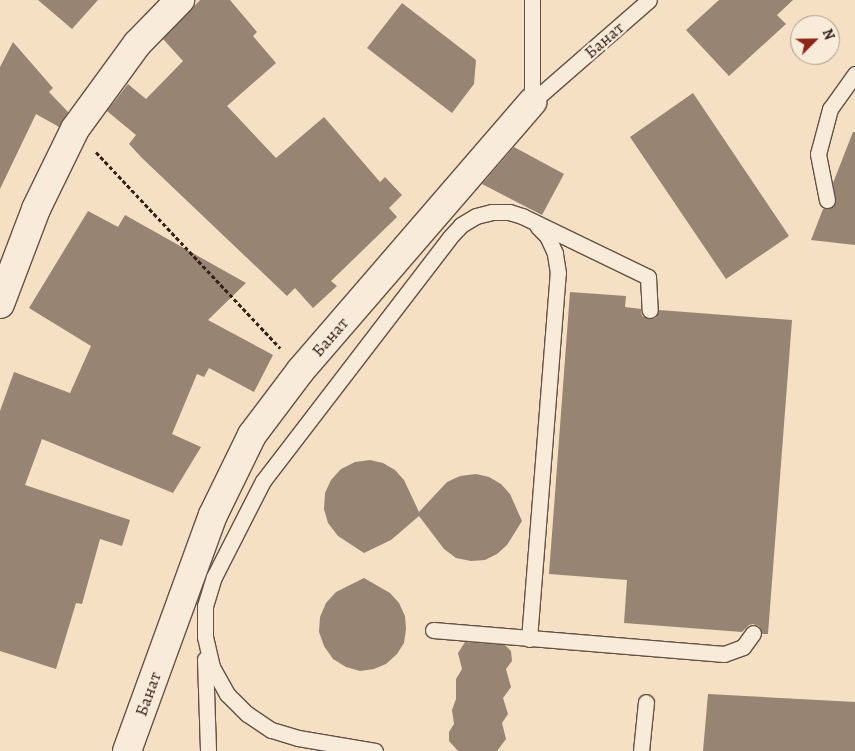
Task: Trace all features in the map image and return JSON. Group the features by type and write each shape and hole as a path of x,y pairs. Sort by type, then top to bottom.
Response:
{"street":[{"path":"0,304 36,209 75,129 137,44 180,0"},
{"name":"Банат","path":"127,751 213,515 252,435 301,370 532,102"}],"lane":[{"path":"532,0 532,102"},
{"name":"Банат","path":"532,102 649,0"},
{"path":"827,200 818,154 830,109 855,74"},
{"path":"208,751 205,606 214,577 263,481 461,225 476,216 492,212 509,212 533,222 648,277 650,310"},
{"path":"528,639 558,273 555,253 547,236 533,222"},
{"path":"433,630 724,654 744,648 753,633"},
{"path":"205,637 212,667 227,694 247,714 271,730 298,738 343,749 375,751"},
{"path":"641,751 646,702"}],"path":[{"path":"75,129 301,370"}],"building":[{"path":"38,0 98,0 72,29"},
{"path":"200,0 230,0 257,32 253,36 276,63 227,106 276,158 324,117 380,182 385,177 402,195 389,208 397,217 331,281 337,286 313,308 295,288 287,296 142,158 129,144 136,135 107,111 128,84 146,99 183,61 163,39"},
{"path":"719,0 793,0 777,15 786,24 729,76 686,30"},
{"path":"402,3 476,60 474,84 452,113 367,48"},
{"path":"13,42 53,88 49,92 68,112 59,127 36,114 0,189 0,67"},
{"path":"693,93 789,236 726,279 630,137"},
{"path":"853,132 855,132 855,245 811,240 823,209 829,209 836,203 833,183"},
{"path":"514,147 564,174 542,215 482,184"},
{"path":"88,211 118,227 125,215 246,283 208,320 273,355 254,392 209,368 204,377 197,374 172,434 201,447 173,493 42,439 25,485 130,520 122,546 100,539 82,604 76,603 56,669 0,651 0,411 14,372 70,393 91,346 29,308"},
{"path":"570,292 626,296 625,307 641,309 642,316 650,319 656,318 659,310 792,320 768,634 762,634 759,626 753,624 749,625 742,632 624,623 627,580 549,574"},
{"path":"370,460 383,463 395,470 404,480 419,512 447,482 460,476 476,474 489,477 501,484 510,494 522,521 507,545 497,554 485,560 471,561 456,558 444,549 419,516 391,540 364,553 338,536 328,523 324,509 325,493 331,480 341,469 355,462"},
{"path":"364,578 390,593 399,603 405,616 406,629 404,643 397,654 386,664 374,669 360,671 346,667 333,659 324,646 319,632 320,617 326,603 336,592"},
{"path":"465,642 505,645 511,651 512,661 506,669 511,687 503,698 508,714 502,723 506,739 497,751 458,751 449,741 449,732 454,724 452,710 456,699 456,679 462,669 458,653"},
{"path":"708,694 855,702 855,751 703,751"}]}
